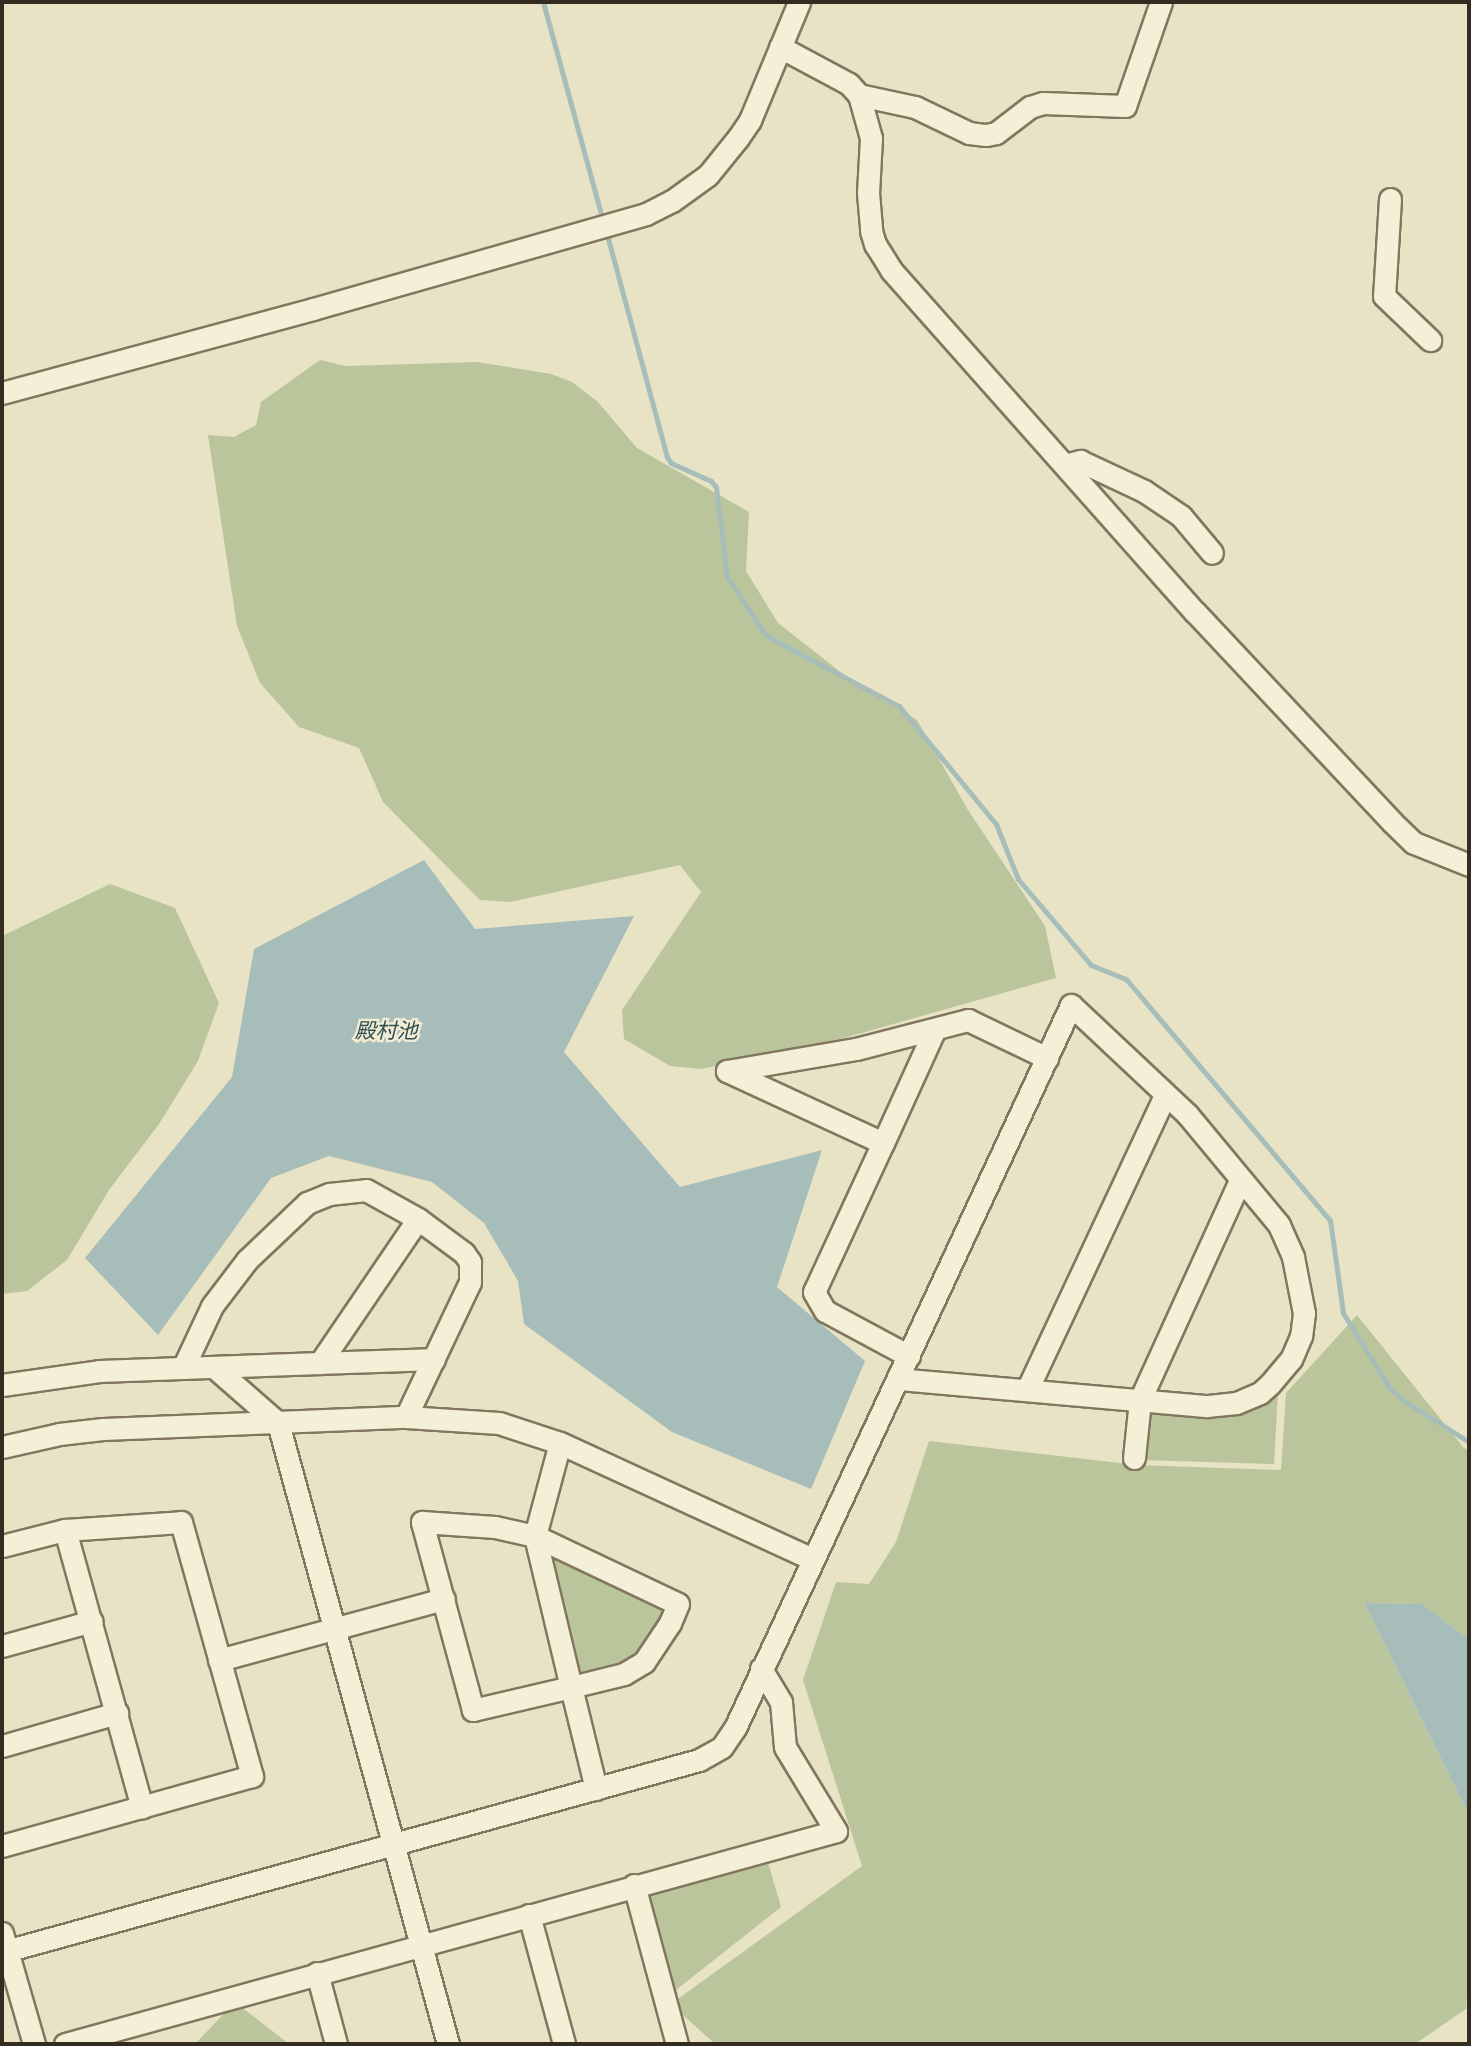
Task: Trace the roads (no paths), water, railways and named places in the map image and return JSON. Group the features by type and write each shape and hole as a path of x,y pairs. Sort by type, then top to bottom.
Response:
{"street":[{"path":"2,393 313,309 646,214 672,201 700,181 722,158 750,120 799,2"},
{"path":"859,95 915,107 969,133 986,135 996,133 1030,107 1043,103 1125,106 1161,2"},
{"path":"780,47 849,84 859,95 871,138 869,218 875,244 882,257 1195,612 1392,822 1414,843 1469,865"},
{"path":"1390,199 1384,296 1430,340"},
{"path":"1065,465 1080,461 1144,491 1181,516 1212,553"},
{"path":"34,2044 3,1945 393,1845 699,1760 722,1747 735,1728 1071,1005 1187,1114 1279,1225 1293,1257 1304,1324 1291,1359 1260,1394 1236,1402 1206,1406 898,1379"},
{"path":"883,1143 727,1071 856,1049 934,1031 968,1020 1046,1058"},
{"path":"909,1356 825,1311 814,1292 934,1031"},
{"path":"1027,1390 1165,1095"},
{"path":"1135,1458 1140,1400 1240,1181"},
{"path":"183,1368 212,1306 247,1260 307,1203 328,1194 366,1190 418,1219 464,1253 471,1272 470,1282 406,1417"},
{"path":"320,1363 418,1219"},
{"path":"2,1385 99,1371 434,1359"},
{"path":"214,1367 278,1423 447,2044"},
{"path":"2,1447 59,1434 103,1429 406,1417 499,1423 560,1443 812,1559"},
{"path":"560,1443 535,1536 596,1789"},
{"path":"2,1546 65,1530 181,1522 252,1776 2,1846"},
{"path":"422,1522 495,1527 535,1536 678,1604 670,1623 645,1662 624,1674 473,1710 422,1522"},
{"path":"65,1530 142,1807"},
{"path":"219,1660 444,1599"},
{"path":"2,1646 92,1620"},
{"path":"65,2044 836,1831 785,1747 781,1702 761,1669"},
{"path":"2,1745 117,1713"},
{"path":"634,1885 677,2044"},
{"path":"529,1915 564,2044"},
{"path":"317,1973 336,2044"}],"water":[{"name":"殿村池","path":"424,860 475,929 634,916 564,1052 680,1187 822,1150 777,1287 865,1361 811,1489 672,1432 524,1324 518,1281 484,1223 432,1182 329,1156 271,1178 158,1335 85,1258 232,1077 254,949"},
{"path":"1364,1603 1422,1604 1469,1639 1469,1815"}],"waterway":[{"path":"543,2 603,222"},
{"path":"606,231 667,457 671,463 711,481 716,487 727,576 762,630 770,638 899,706 996,824 1018,879 1091,965 1126,979 1330,1220 1343,1313 1389,1387 1403,1400 1469,1442"}]}
